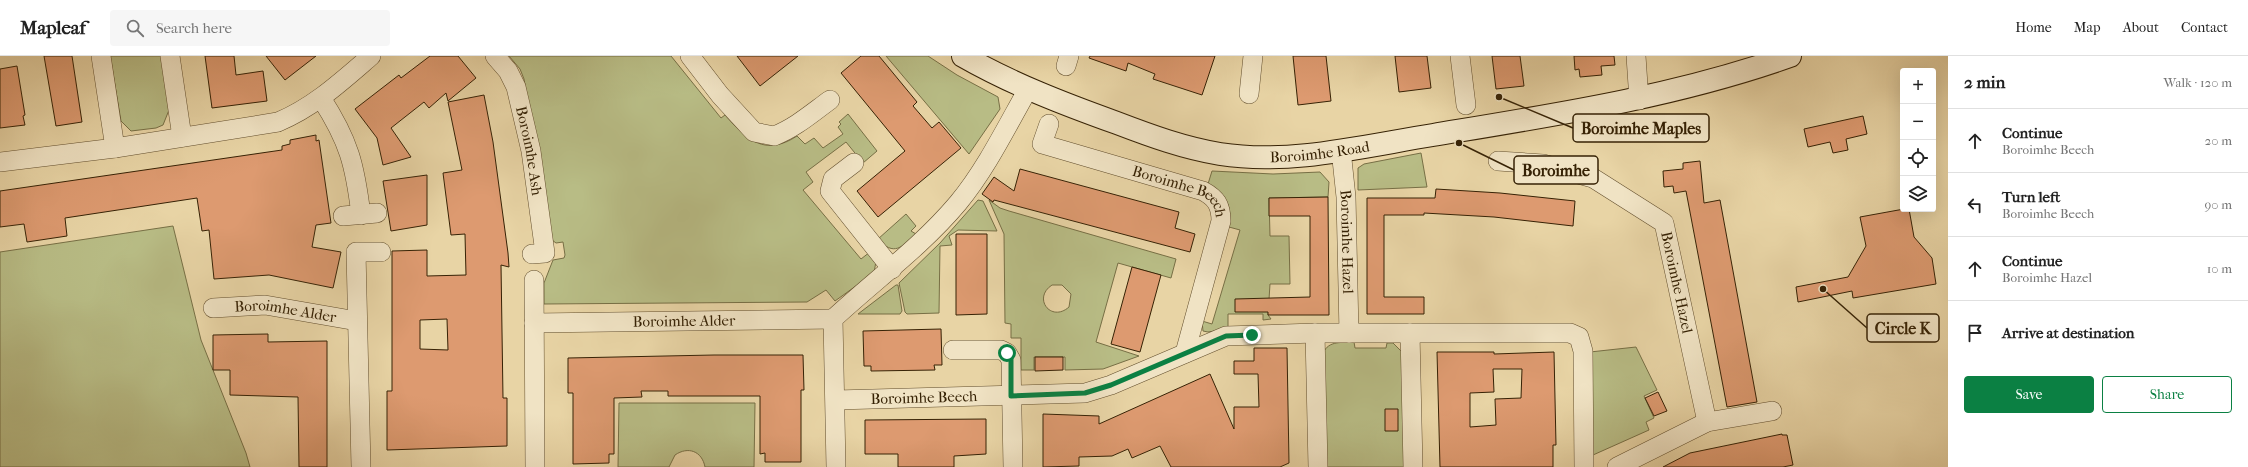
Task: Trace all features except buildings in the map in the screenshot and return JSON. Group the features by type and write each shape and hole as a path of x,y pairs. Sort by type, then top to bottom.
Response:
{"street":[{"path":"101,56 115,148"},
{"path":"170,56 182,137"},
{"path":"0,162 115,148 278,122 296,115 321,98 371,56"},
{"name":"Boroimhe Ash","path":"495,56 508,72 516,87 532,151 545,253"},
{"path":"690,56 724,100 754,132 774,136 777,135 792,128 830,100"},
{"name":"Boroimhe Road","path":"963,56 996,75 1028,89 1173,144 1222,154 1255,156 1298,156 1586,110 1639,100 1743,73 1790,56"},
{"path":"1249,94 1253,56"},
{"path":"1460,56 1466,105"},
{"path":"1636,56 1639,100"},
{"name":"Boroimhe Road","path":"1689,87 1755,56"},
{"path":"836,467 836,400 833,319 892,269 958,202 983,168 1028,89"},
{"path":"321,98 348,147 354,165 360,215"},
{"name":"Boroimhe Beech","path":"1049,124 1042,144 1203,191 1214,197 1221,209 1220,221 1185,352"},
{"name":"Boroimhe Hazel","path":"1341,150 1346,197 1349,333"},
{"name":"Boroimhe Hazel","path":"1498,161 1543,164 1594,178 1664,223 1707,422"},
{"path":"854,163 833,179 830,191 892,269"},
{"name":"Boroimhe Alder","path":"361,467 356,252 381,252"},
{"path":"534,280 535,467"},
{"name":"Boroimhe Alder","path":"213,308 265,305 357,321"},
{"name":"Boroimhe Alder","path":"534,323 833,319"},
{"path":"1318,467 1315,333 1551,332 1570,333 1579,337 1583,351 1584,467"},
{"name":"Boroimhe Beech","path":"836,400 1085,393 1111,385 1185,352 1226,336 1315,333"},
{"path":"1410,333 1413,467"},
{"path":"953,350 1001,350 1007,353 1011,360 1012,467"},
{"path":"1617,467 1707,422 1772,411"}],"green space":[{"path":"110,56 161,56 169,110 163,125 156,128 131,131 121,121"},
{"path":"509,56 671,56 721,118 725,115 741,132 749,138 757,143 766,145 775,145 786,142 797,136 805,144 814,138 823,148 843,134 838,127 841,124 839,122 848,114 877,151 863,163 846,142 806,172 813,182 803,190 861,259 870,252 876,261 874,273 835,301 826,290 807,302 544,304 544,283 553,260 564,258 565,255 563,242 556,243 552,240 524,79 520,69"},
{"path":"886,56 928,56 957,75 998,97 1000,109 969,154"},
{"path":"1421,153 1427,187 1358,190 1358,168 1364,164"},
{"path":"1212,171 1273,174 1320,172 1329,182 1328,197 1269,198 1270,236 1289,236 1290,284 1270,284 1268,315 1271,319 1263,320 1263,314 1228,314 1228,329 1208,332 1203,331 1202,321 1212,324 1240,230 1229,227 1230,213 1227,202 1220,192 1208,184"},
{"path":"978,200 983,201 997,231 958,230 949,236 952,245 940,246 939,313 907,314 905,312 899,283 940,243"},
{"path":"989,200 1000,208 1009,211 1176,259 1171,278 1118,263 1096,342 1139,356 1103,369 1065,370 1065,357 1034,357 1034,370 1021,370 1021,338 1011,338 1011,324 1005,323 1004,234","holes":["1052,285 1062,285 1071,294 1069,307 1062,311 1056,312 1050,310 1046,307 1044,302 1046,290"]},
{"path":"906,214 916,226 911,231 916,234 902,246 893,249 889,248 878,239"},
{"path":"173,226 201,340 246,453 250,467 0,467 0,252"},
{"path":"898,285 902,311 900,314 858,314"},
{"path":"1340,342 1354,342 1355,348 1386,348 1387,343 1393,343 1402,352 1404,467 1325,467 1323,353 1332,344"},
{"path":"1636,347 1657,390 1644,396 1654,418 1646,422 1649,430 1593,455 1590,352"},
{"path":"619,403 755,403 754,467 705,467 701,457 698,454 685,451 675,455 669,467 618,467"}],"place":[{"name":"Boroimhe Maples","path":"1499,97"},
{"name":"Boroimhe","path":"1459,143"},
{"name":"Circle K","path":"1823,289"}],"route":[{"path":"1007,353 1011,360 1011,396 1085,393 1111,385 1185,352 1226,336 1252,335"}]}
